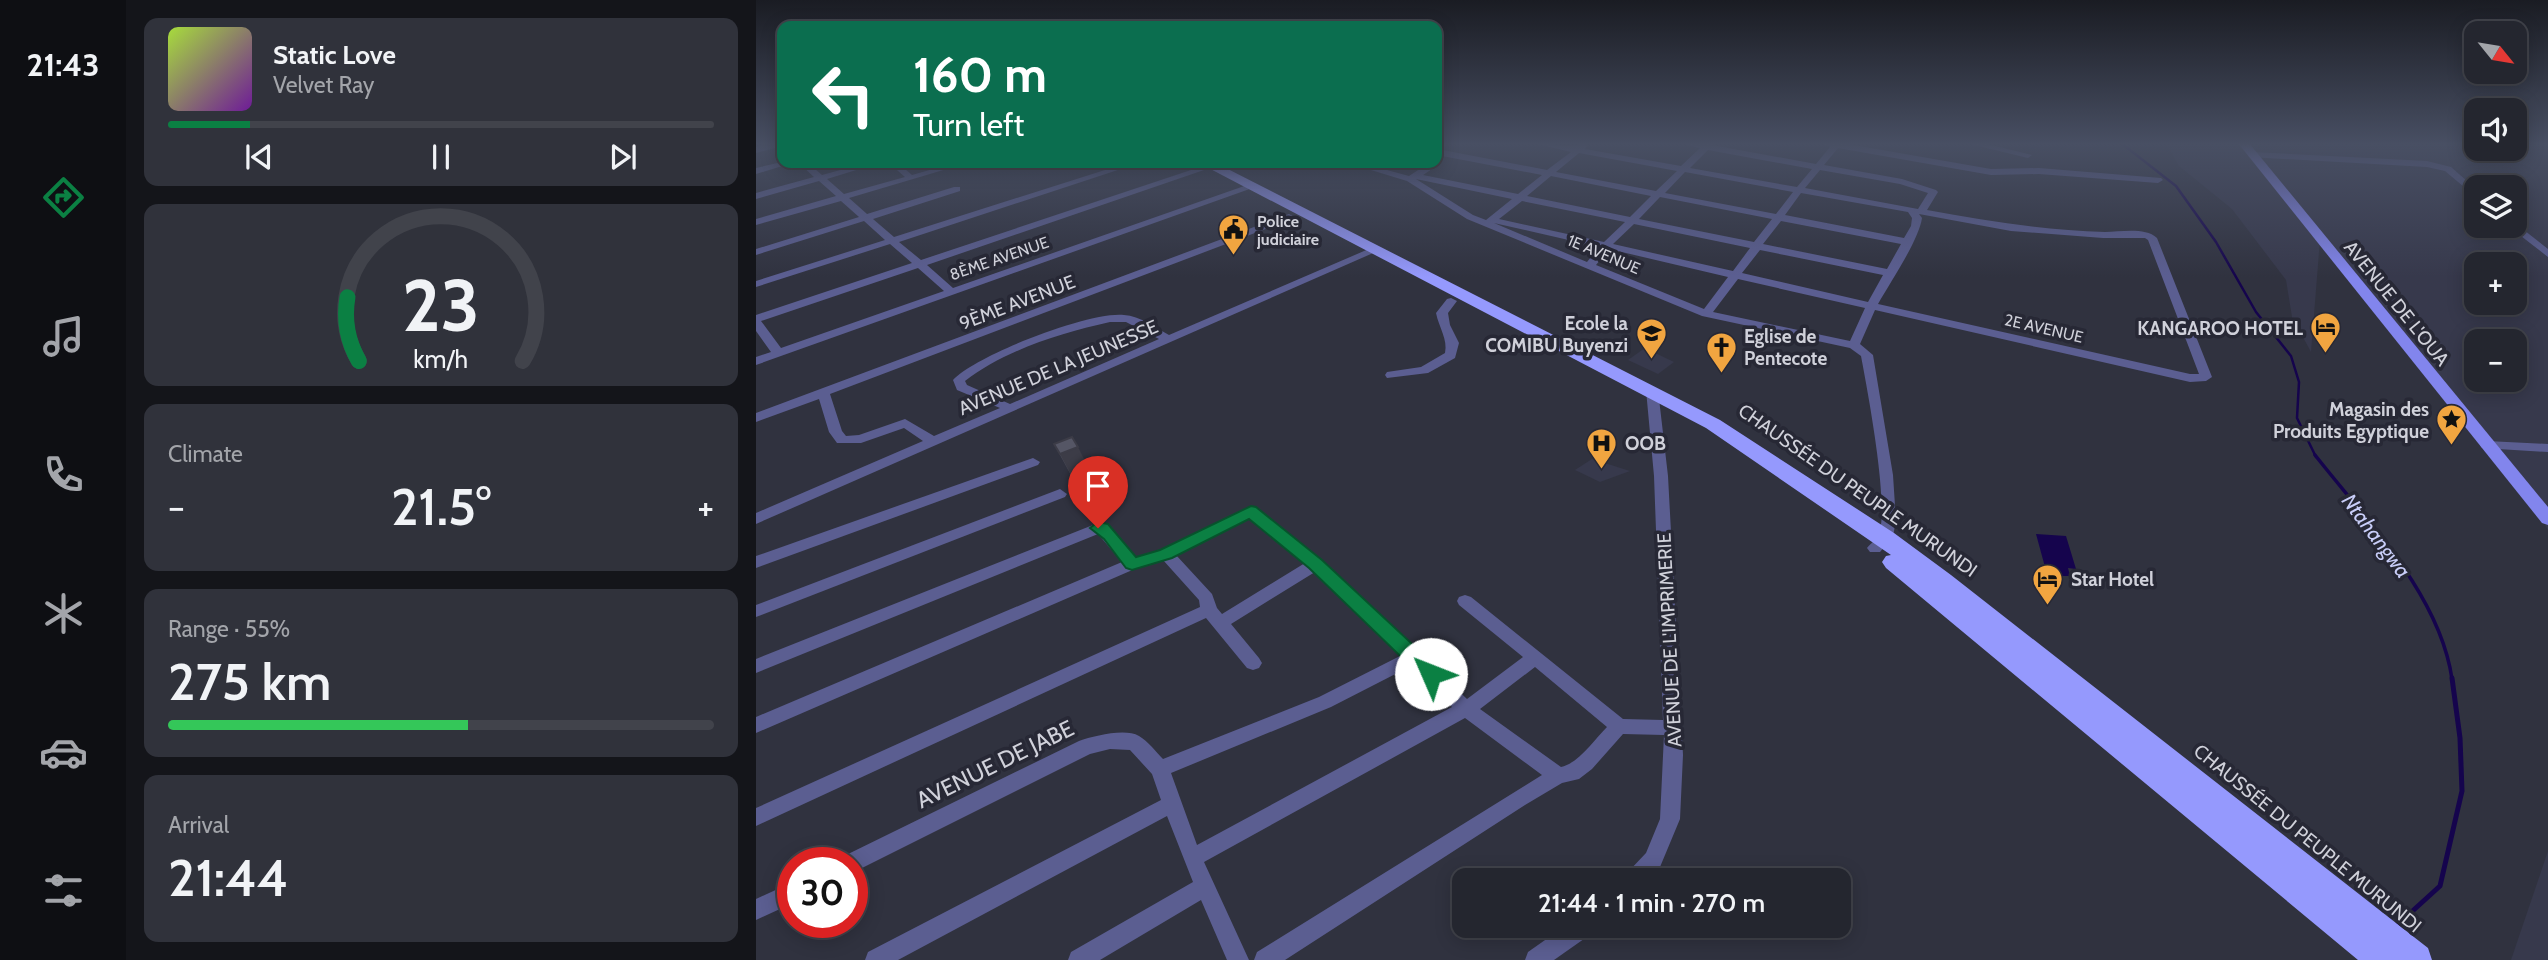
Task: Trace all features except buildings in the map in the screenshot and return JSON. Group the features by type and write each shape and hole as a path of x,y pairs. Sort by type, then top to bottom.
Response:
{"highway":[{"name":"CHAUSSÉE DU PEUPLE MURUNDI","path":"1246,188 1289,216 1369,252 1451,301 1654,398"},
{"name":"CHAUSSÉE DU PEUPLE MURUNDI","path":"1246,188 1654,398 1701,433 1880,543 2318,894 2416,960"},
{"name":"CHAUSSÉE DU PEUPLE MURUNDI","path":"2318,894 2384,960"}],"main road":[{"name":"AVENUE DE L'OUA","path":"2279,188 2548,519"}],"street":[{"path":"756,196 786,188"},
{"path":"831,188 951,292"},
{"path":"756,222 877,188"},
{"path":"756,284 1057,188"},
{"path":"778,353 756,321 1134,188"},
{"name":"8ÈME AVENUE","path":"756,361 1246,188"},
{"name":"1E AVENUE","path":"1429,188 1470,216 1490,222 1706,314 1854,345"},
{"path":"1478,188 1889,273"},
{"path":"1490,222 1530,188"},
{"path":"1633,188 1909,242"},
{"path":"1590,265 1666,188"},
{"path":"1787,188 1917,211"},
{"path":"1880,543 1889,520 1885,477 1867,355 1854,345 1889,273 1909,242 1916,226 1917,211 1933,192 1921,188"},
{"path":"756,253 957,189"},
{"path":"1706,314 1799,190"},
{"name":"2E AVENUE","path":"1490,222 1872,305 2190,379 2206,377 2152,238 2142,235 2011,228 1917,211"},
{"name":"9ÈME AVENUE","path":"756,418 1289,216"},
{"path":"2527,237 2548,254"},
{"name":"AVENUE DE LA JEUNESSE","path":"756,519 1369,252"},
{"path":"1391,375 1424,370 1451,355 1453,343 1444,325 1442,313 1451,301"},
{"path":"1010,408 961,387 959,380 982,363 1015,349 1106,320 1123,318 1168,340"},
{"path":"824,394 836,432 842,440 861,439 905,423 934,442"},
{"name":"AVENUE DE L'IMPRIMERIE","path":"1645,868 1653,860 1671,819 1674,755 1654,398"},
{"path":"2487,445 2548,448"},
{"path":"756,562 1033,462"},
{"path":"756,611 1060,494"},
{"path":"756,725 1132,564 1166,554 1251,511 1316,564 1465,708 1558,776"},
{"path":"756,666 1098,528 1110,535 1132,564"},
{"path":"1166,554 1206,598 1215,616 1253,663"},
{"path":"756,817 1215,616 1316,564"},
{"path":"1465,601 1533,659 1619,726 1673,729"},
{"path":"1160,768 1325,702 1414,657"},
{"path":"1192,858 1465,708 1533,659"},
{"path":"1265,960 1558,776 1572,773 1585,763 1619,726"},
{"name":"AVENUE DE JABE","path":"868,855 1086,747 1110,741 1134,742 1160,768 1192,858 1238,960"},
{"path":"876,960 1172,804"},
{"path":"1079,960 1205,887"},
{"path":"756,910 777,900"},
{"path":"1536,960 1566,938"}],"shaded area":[{"path":"2206,188 2464,188 2464,238 2527,238 2527,188 2548,188 2548,530 2525,490 2320,240 2311,352 2292,317 2286,280 2232,209"},
{"name":"Ecole la COMIBU Buyenzi","path":"1645,348 1674,362 1658,374 1628,360"},
{"name":"OOB","path":"1592,459 1630,471 1600,482 1575,470"},
{"path":"2036,534 2066,536 2076,569 2068,568 2070,576 2059,576 2057,568 2045,567"},
{"path":"2548,851 2548,960 2511,960"}],"waterway":[{"name":"Ntahangwa","path":"2177,188 2216,242 2256,312 2291,356 2299,382 2297,418 2315,455"},
{"name":"Ntahangwa","path":"2315,455 2378,532 2417,588 2445,648 2452,679"},
{"name":"Ntahangwa","path":"2396,926 2440,886 2462,791 2460,738 2452,678"}],"place":[{"name":"Police judiciaire","path":"1234,257"},
{"name":"KANGAROO HOTEL","path":"2326,355"},
{"name":"Ecole la COMIBU Buyenzi","path":"1651,361"},
{"name":"Eglise de Pentecote","path":"1721,374"},
{"name":"Magasin des Produits Egyptique","path":"2452,447"},
{"name":"OOB","path":"1602,470"},
{"name":"Star Hotel","path":"2048,606"}],"route":[{"path":"1098,528 1110,535 1132,564 1166,554 1251,511 1316,564 1431,674"}]}
